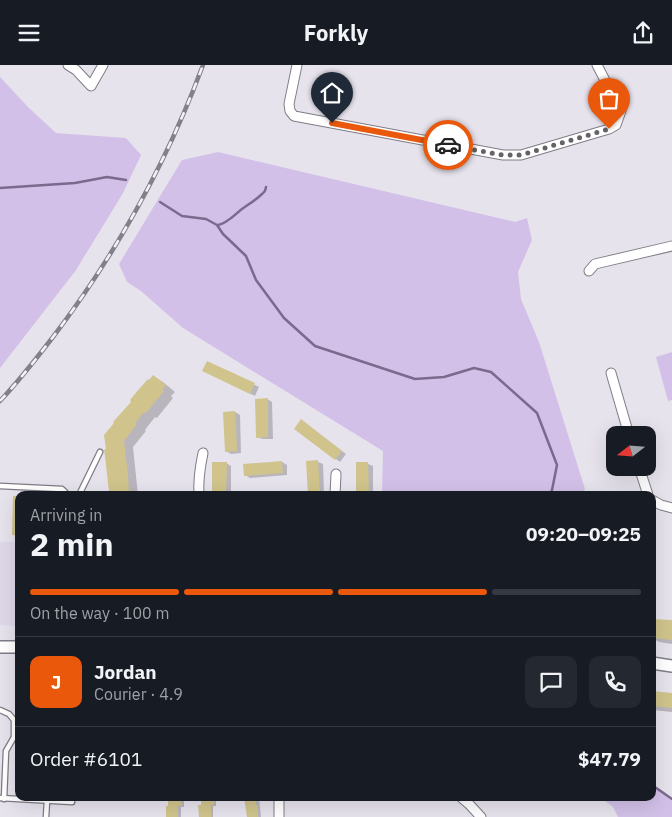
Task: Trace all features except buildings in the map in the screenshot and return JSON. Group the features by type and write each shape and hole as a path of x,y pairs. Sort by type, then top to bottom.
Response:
{"street":[{"path":"68,65 91,86 103,65"},
{"path":"297,65 289,103 290,111 294,116 502,155 521,155 609,129 616,125 621,111 597,65"},
{"path":"589,271 595,264 672,246"},
{"path":"611,373 626,426"},
{"path":"199,491 199,473 203,453"},
{"path":"335,491 336,474"},
{"path":"642,476 647,491"},
{"path":"656,502 672,508"},
{"path":"0,647 15,647"},
{"path":"656,664 672,666"},
{"path":"279,801 279,817"},
{"path":"466,801 481,817"}],"lane":[{"path":"81,491 100,452"},
{"path":"0,486 62,489 64,491"},
{"path":"0,711 9,714 14,719 14,737 6,751 2,799 15,800"},
{"path":"46,817 47,801 72,802"}],"shaded area":[{"path":"0,77 56,133 126,138 141,155 123,193 76,270 0,368"},
{"path":"218,152 515,222 527,218 532,240 518,272 521,299 539,342 585,489 584,491 382,491 383,451 183,328 141,291 127,282 119,264 182,160"},
{"path":"672,352 672,400 668,401 656,357"},
{"path":"0,542 15,542 15,626 0,625"},
{"path":"656,788 672,801 672,817 618,817 613,807 605,801 656,801"}],"waterway":[{"path":"0,188 75,183 107,177 126,180"},
{"path":"218,225 228,221 265,192 266,187"},
{"path":"160,202 182,216 206,219 217,225 223,234 246,256 256,280 284,318 315,346 415,379 444,377 474,368 491,372 537,413 557,465 552,491"},
{"path":"656,788 672,799"}],"railway":[{"path":"0,401 21,378 53,337 119,240 173,137 203,65"}],"way so far":[{"path":"448,145 502,155 521,155 609,129"}],"route":[{"path":"332,123 448,145"}]}
